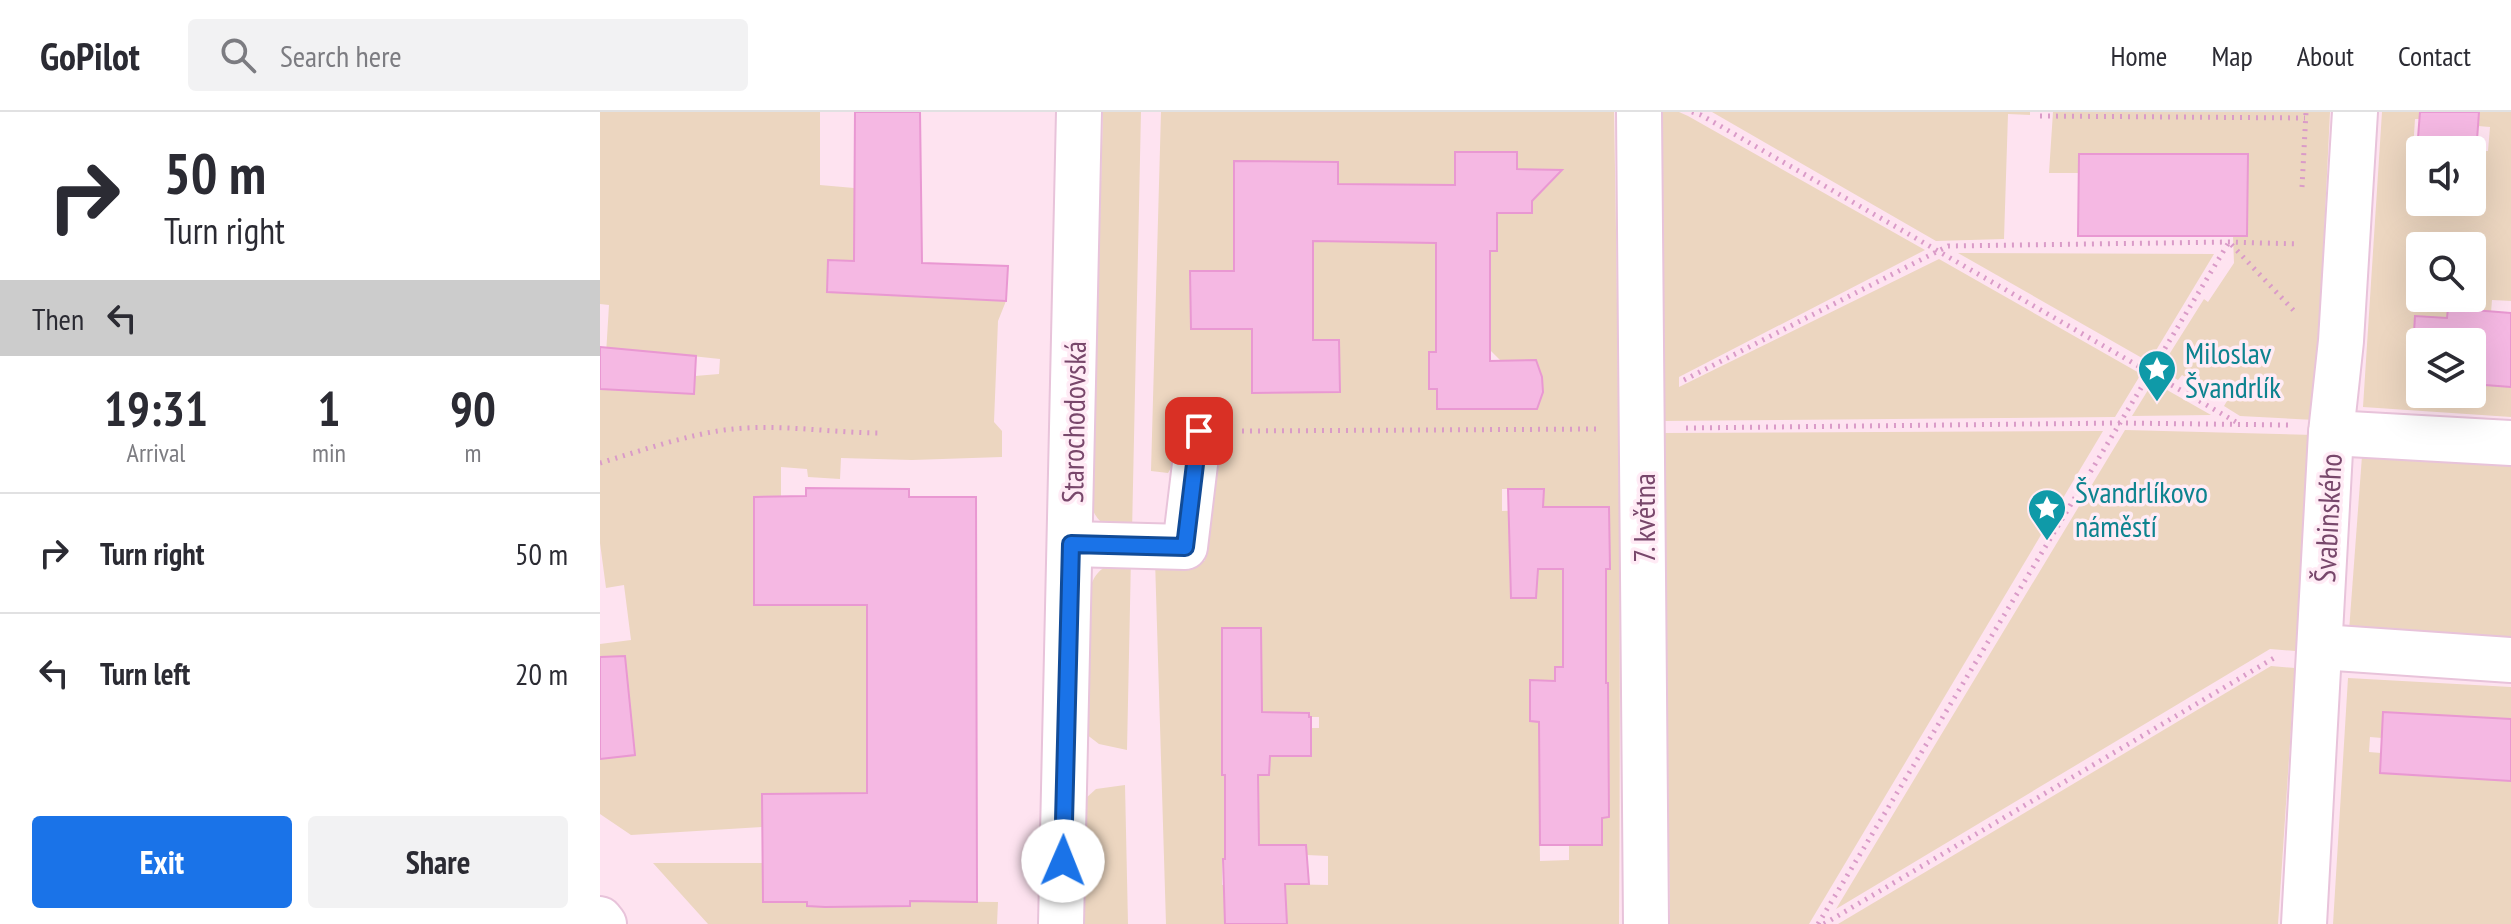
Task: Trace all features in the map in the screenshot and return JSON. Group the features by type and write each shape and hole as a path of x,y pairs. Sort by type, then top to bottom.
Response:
{"street":[{"name":"Starochodovská","path":"1061,924 1079,112"},
{"name":"7. května","path":"1639,112 1646,924"},
{"name":"Švabinského","path":"2304,924 2331,433 2341,341 2355,112"},
{"path":"1071,544 1185,547 1199,431"},
{"path":"2331,433 2511,443"},
{"path":"2320,656 2511,660"},
{"path":"600,919 604,924"}],"path":[{"path":"1692,112 1700,113 2237,423"},
{"path":"2040,116 2306,115 2301,197"},
{"path":"2229,242 2320,340 2341,341"},
{"path":"1821,924 2229,242"},
{"path":"1683,380 1948,246 2299,244"},
{"path":"1199,431 2237,423 2315,426 2331,433"},
{"path":"600,463 731,429 790,427 882,433"},
{"path":"1821,924 2271,658 2320,656"}],"shaded area":[{"path":"600,112 820,112 820,185 854,188 854,293 1006,301 998,321 994,422 1002,431 1002,457 912,460 841,458 840,479 808,477 807,469 781,467 781,497 754,498 754,605 867,605 867,793 763,794 762,827 631,835 600,814 600,759 635,754 628,688 600,691 600,644 631,640 624,585 606,588 600,543 600,371 605,371 609,305 600,304","holes":["635,350 720,359 719,374 695,376 694,389"]},
{"path":"1103,112 1141,112 1132,532 1104,524 1092,509"},
{"path":"1161,112 1614,112 1619,518 1619,924 1287,924 1277,884 1328,885 1328,856 1307,855 1306,845 1259,845 1258,811 1230,811 1225,817 1225,859 1222,860 1225,924 1166,924 1155,560 1205,561 1203,464 1227,427 1227,417 1189,416 1183,448 1168,473 1151,471","holes":["1456,152 1516,152 1517,169 1537,169 1544,176 1532,196 1497,213 1497,251 1442,250 1455,221","1234,161 1338,161 1338,201 1367,184 1396,184 1396,242 1308,241","1191,271 1232,271 1231,329 1191,329","1490,277 1490,350 1501,361 1533,361 1542,379 1541,398 1533,409 1437,409 1437,389 1429,389 1429,352 1436,352","1313,340 1339,340 1340,392 1252,392","1502,489 1544,489 1543,507 1609,508 1502,511","1223,628 1261,629 1262,712 1308,713 1309,717 1319,717 1319,728 1311,728 1311,756 1270,756 1269,775 1222,775","1604,666 1604,683 1608,684 1607,723 1530,721 1530,681 1555,681 1556,667","1608,784 1609,817 1602,818 1602,845 1569,845 1569,860 1540,861 1539,785"]},
{"path":"1660,112 1679,112 1688,116 1925,250 1679,377 1679,387 1939,259 2141,374 2115,417 1663,421"},
{"path":"1712,112 2030,112 2030,115 2008,114 2004,239 1936,241"},
{"path":"2053,112 2330,112 2315,420 2240,416 2224,406 2227,401 2182,375 2178,380 2160,369 2204,299 2208,302 2234,263 2233,236 2247,236 2248,154 2079,154 2079,173 2049,173"},
{"path":"2382,112 2420,112 2419,119 2415,119 2414,136 2406,136 2406,216 2486,216 2486,151 2490,127 2478,126 2479,112 2511,112 2511,301 2492,300 2491,313 2482,312 2486,312 2486,232 2406,232 2406,312 2448,312 2447,318 2415,316 2414,328 2406,328 2406,408 2486,408 2486,385 2511,387 2511,417 2363,407"},
{"path":"1958,253 2214,254 2149,362"},
{"path":"2153,382 2211,415 2132,416"},
{"path":"2125,430 2314,435 2296,651 2270,649 1836,909"},
{"path":"2103,431 1809,924 1670,924 1663,433"},
{"path":"2362,456 2511,466 2511,641 2349,631"},
{"path":"1131,558 1127,750 1099,744 1086,734 1090,589 1100,570"},
{"path":"2271,666 2295,668 2278,924 1838,924"},
{"path":"2348,678 2511,687 2511,719 2382,738 2370,737 2369,752 2381,753 2381,773 2511,781 2511,924 2333,924"},
{"path":"1125,785 1128,924 1080,924 1085,799 1096,789"},
{"path":"653,863 763,863 763,902 807,902 807,906 909,906 910,901 998,902 997,924 708,924"}],"building":[{"path":"855,112 920,112 922,263 1008,266 1006,301 827,292 828,260 854,261"},
{"path":"2420,112 2479,112 2477,136 2418,136"},
{"path":"1455,152 1517,152 1517,169 1562,170 1532,201 1532,213 1497,213 1497,251 1490,251 1490,361 1536,360 1543,392 1537,409 1437,409 1437,389 1429,389 1429,352 1436,352 1436,243 1313,241 1313,340 1339,340 1340,392 1252,393 1252,329 1191,329 1190,271 1234,271 1234,161 1338,162 1338,184 1455,185"},
{"path":"2079,154 2248,154 2247,236 2078,236"},
{"path":"2448,312 2511,313 2511,387 2486,385 2486,328 2414,328 2415,316 2447,318"},
{"path":"600,347 696,356 694,394 600,389"},
{"path":"806,488 909,489 909,497 976,497 977,902 910,901 910,906 825,907 807,906 807,902 763,902 762,794 867,793 867,605 754,605 754,497 806,496"},
{"path":"1508,489 1544,489 1543,507 1609,507 1606,683 1609,817 1602,818 1602,845 1540,845 1539,722 1530,721 1530,680 1555,681 1555,667 1563,667 1563,569 1538,569 1536,598 1511,598"},
{"path":"1222,628 1261,628 1262,712 1309,713 1311,717 1311,756 1270,756 1269,775 1258,775 1259,845 1306,845 1309,884 1285,884 1287,924 1225,924"},
{"path":"625,656 635,755 600,759 600,657"},
{"path":"2383,712 2511,719 2511,781 2380,773"}],"place":[{"name":"Miloslav Švandrlík","path":"2157,403"},
{"name":"Švandrlíkovo náměstí","path":"2047,542"}],"route":[{"path":"1063,861 1071,544 1185,547 1199,431"}]}
